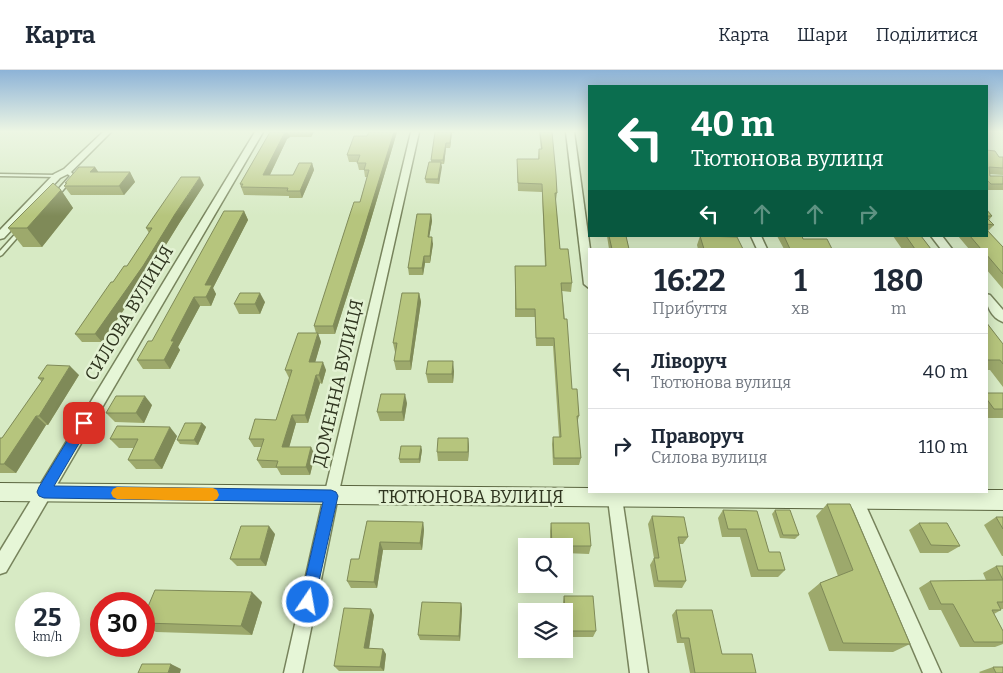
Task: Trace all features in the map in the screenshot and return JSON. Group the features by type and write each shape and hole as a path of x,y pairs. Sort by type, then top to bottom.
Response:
{"street":[{"path":"0,236 57,176 67,172 79,160"},
{"name":"СИЛОВА ВУЛИЦЯ","path":"0,566 242,160"},
{"name":"ДОМЕННА ВУЛИЦЯ","path":"293,673 331,496 409,160"},
{"path":"574,160 588,276"},
{"path":"937,237 945,248"},
{"path":"988,300 1003,318"},
{"name":"ТЮТЮНОВА ВУЛИЦЯ","path":"0,492 331,496 614,495 856,500 881,495 1003,500"},
{"path":"614,495 640,673"},
{"path":"856,500 932,673"}],"lane":[{"path":"53,198 73,176 67,172"},
{"path":"0,175 57,176"},
{"path":"0,254 27,226"}],"building":[{"path":"254,160 271,160 263,175 293,175 299,163 312,163 300,191 287,191 288,188 241,187 243,184 240,184"},
{"path":"358,160 385,160 333,326 314,326 354,202 360,202 369,170 364,170 366,163 357,163"},
{"path":"517,160 555,160 557,193 555,193 560,249 568,249 572,283 561,283 564,319 567,319 572,389 577,389 579,416 577,416 581,458 554,458 553,437 561,437 554,338 536,338 535,309 516,309 515,266 546,266 542,184 518,183"},
{"path":"988,160 1003,160 1003,168 989,167 990,176 1003,176 1003,184 991,184 988,181"},
{"path":"429,162 441,162 438,179 425,179"},
{"path":"79,167 95,167 90,172 130,172 119,186 64,186"},
{"path":"181,177 200,177 143,266 95,334 75,334 111,282 113,282 124,266 127,266 152,228 146,228"},
{"path":"53,183 61,190 27,228 8,228"},
{"path":"224,211 244,211 205,285 212,285 206,297 194,297 171,341 174,341 164,360 137,360 148,341 152,341"},
{"path":"417,214 431,214 428,237 432,237 430,256 424,256 422,268 408,268"},
{"path":"988,219 994,225 988,224"},
{"path":"988,231 1003,247 1003,274 988,256 988,248 980,248 971,237 988,237"},
{"path":"609,237 626,237 629,248 612,248"},
{"path":"700,237 737,237 742,248 704,248"},
{"path":"784,237 827,239 832,248 790,248"},
{"path":"907,237 922,237 930,248 914,248"},
{"path":"240,293 260,293 255,304 234,304"},
{"path":"402,293 419,293 410,361 394,361 397,343 393,343"},
{"path":"988,325 1003,344 1003,364 1000,360 988,360"},
{"path":"298,333 318,333 309,362 323,362 319,375 316,375 305,415 292,415 282,447 311,447 306,467 276,467 278,461 257,460 264,439 249,439 255,419 276,420 292,370 285,370"},
{"path":"428,361 453,361 452,374 426,374"},
{"path":"47,365 70,366 39,416 36,416 4,464 0,464 0,438 2,438 44,378 38,378"},
{"path":"988,393 1003,393 1003,409 994,409 988,401"},
{"path":"381,394 405,394 402,412 377,412"},
{"path":"116,396 145,396 136,413 106,413"},
{"path":"185,423 202,423 194,440 177,440"},
{"path":"117,426 170,427 154,460 128,460 138,439 110,439"},
{"path":"438,438 468,438 468,452 437,452"},
{"path":"401,446 421,446 419,459 399,459"},
{"path":"827,504 850,504 910,644 843,643 820,583 853,570"},
{"path":"723,510 757,511 769,552 780,552 785,570 758,570 746,529 728,529"},
{"path":"775,510 790,510 799,535 783,535"},
{"path":"652,516 684,517 688,537 678,537 686,581 658,581 654,558 659,558"},
{"path":"996,517 1003,517 1003,529"},
{"path":"367,521 423,522 420,543 380,542 374,582 347,581 351,559 359,559"},
{"path":"551,523 589,523 591,546 573,546 573,538 552,538"},
{"path":"919,523 947,523 960,546 931,545"},
{"path":"241,526 269,526 260,559 230,559"},
{"path":"996,566 1003,566 1003,580"},
{"path":"1003,580 1003,602 997,602 1001,610 992,610 1003,631 1003,642 974,642 953,604 941,604 930,581"},
{"path":"155,590 252,592 241,626 155,623"},
{"path":"564,596 593,596 596,631 573,631 573,603 564,603"},
{"path":"422,602 461,603 459,636 418,635"},
{"path":"344,608 371,609 364,648 383,649 380,667 334,666"},
{"path":"676,610 712,610 722,654 752,654 756,673 695,673 689,638 681,638"},
{"path":"142,664 171,664 168,673 138,673"},
{"path":"993,667 1003,667 1003,673 996,673"}],"slow traffic":[{"path":"117,493 213,495"}],"route":[{"path":"84,423 44,492 331,496 308,602"}]}
